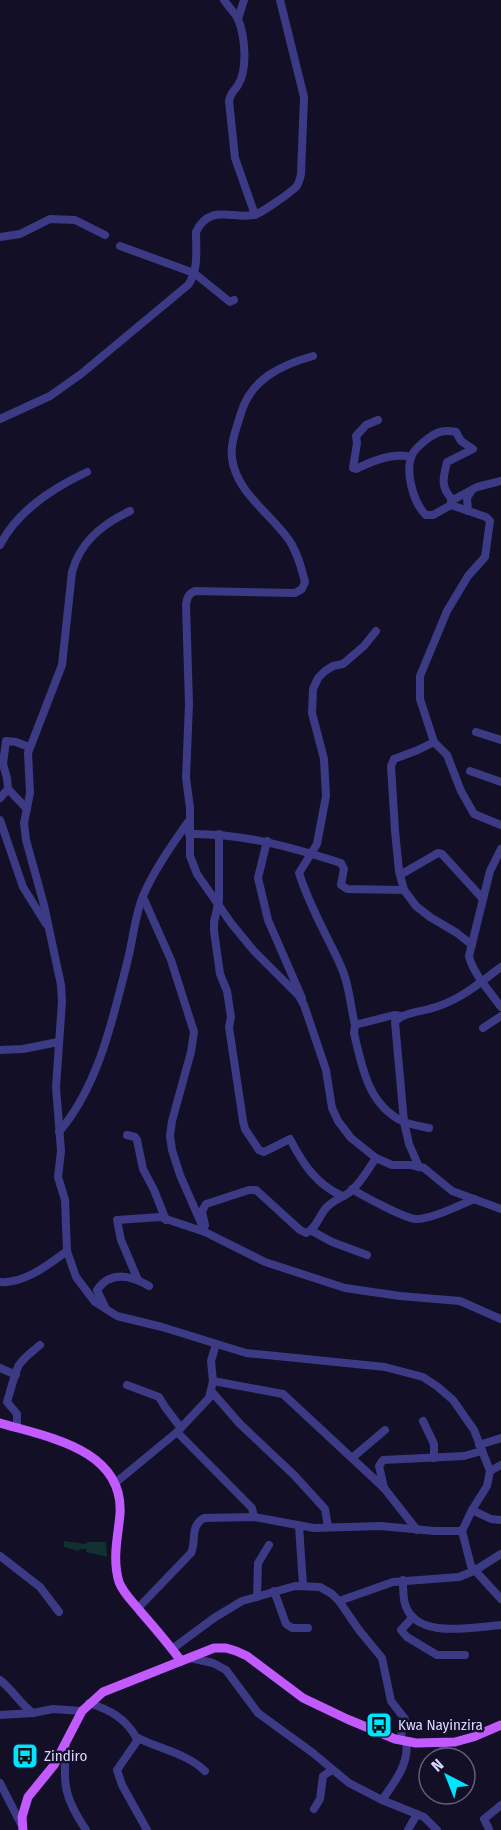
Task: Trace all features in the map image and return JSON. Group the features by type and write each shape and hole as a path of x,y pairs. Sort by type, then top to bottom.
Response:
{"main road":[{"path":"0,1423 83,1450 105,1467 119,1497 120,1512 115,1552 122,1589 172,1649 184,1659"},
{"path":"23,1829 22,1817 28,1797 54,1765 82,1711 89,1703 103,1692 214,1648 236,1651 303,1698 346,1719 403,1740 416,1743 441,1743 473,1737 501,1725"}],"street":[{"path":"224,0 238,19 244,48 244,60 238,86 231,92 229,100 235,158 255,215"},
{"path":"238,19 244,0"},
{"path":"0,419 50,396 81,374 188,285 194,273 196,232 209,217 222,214 255,215 298,185 302,174 304,97 280,0"},
{"path":"0,237 20,234 50,219 75,220 105,235"},
{"path":"120,246 194,273 230,302 234,300"},
{"path":"303,1003 290,986 254,951 218,905 197,874 192,861 189,834 189,791 186,778 189,704 186,605 190,593 195,591 295,593 302,589 305,582 293,548 286,536 247,493 237,477 232,457 233,439 249,393 287,363 313,356"},
{"path":"378,420 366,425 356,436 353,468 401,454 411,457"},
{"path":"501,481 473,489 452,502 433,515 426,515 420,509 412,492 411,457 414,451 434,434 446,430 456,432 461,441 473,449 447,462 443,483 452,502 490,521 485,557 468,576 447,611 420,676 420,699 434,742 447,756 460,791 474,814 501,825"},
{"path":"0,545 8,530 29,509 60,485 87,472"},
{"path":"468,511 467,498 473,489"},
{"path":"129,511 102,527 91,537 75,561 62,665 29,747 27,766 30,793 24,823 26,840 50,931 61,985 56,1087 61,1151 58,1177 65,1200 67,1251 76,1277 95,1302 107,1311 124,1318 162,1327 246,1353 385,1367 423,1377 453,1400 474,1430 490,1471 487,1486 462,1531 467,1555 474,1571 498,1589 501,1599"},
{"path":"376,631 364,646 343,664 333,666 318,678 313,689 312,713 324,759 326,796 317,844 299,873 323,932 340,963 348,987 355,1025 354,1034 368,1086 380,1103 404,1122 429,1128"},
{"path":"476,732 501,740"},
{"path":"27,809 8,789 3,764 3,740 29,747"},
{"path":"434,742 391,762 391,790 400,875 404,890 416,906 472,945"},
{"path":"470,771 501,782"},
{"path":"0,798 8,789"},
{"path":"0,820 23,887 50,931"},
{"path":"59,1132 75,1114 86,1094 104,1046 143,897 165,855 190,820"},
{"path":"189,834 219,834 267,841 341,863 344,866 341,885 344,888 404,890"},
{"path":"219,834 218,905 214,931 220,974 227,991 234,1068 245,1129 259,1150 264,1152 290,1139 308,1170 326,1187 342,1196"},
{"path":"267,841 258,878 268,920 276,942 301,992 326,1070 332,1108 338,1121 351,1137 376,1158 392,1165 424,1168 452,1191 501,1209"},
{"path":"501,849 490,871 469,956 471,966 501,1007"},
{"path":"400,875 438,853 448,859 483,899"},
{"path":"143,897 171,960 194,1032 191,1052 172,1121 171,1136 172,1150 180,1175 207,1233"},
{"path":"355,1025 394,1015 403,1016 447,1004 467,993 501,967"},
{"path":"403,1016 395,1022 394,1027 404,1122 409,1144 419,1167"},
{"path":"483,1028 501,1016"},
{"path":"0,1050 23,1049 58,1042"},
{"path":"127,1135 137,1140 142,1169 154,1190 166,1220"},
{"path":"207,1233 203,1207 249,1190 256,1190 300,1230 306,1233 312,1231 327,1206 352,1189 376,1158"},
{"path":"352,1189 416,1220 474,1199"},
{"path":"138,1280 121,1240 117,1220 160,1217 207,1233 265,1262 345,1288 460,1301 501,1319"},
{"path":"312,1231 332,1242 367,1255"},
{"path":"0,1282 12,1283 25,1277 50,1264 67,1251"},
{"path":"107,1311 98,1294 99,1286 123,1275 150,1286"},
{"path":"114,1484 179,1430 210,1398 213,1381 211,1361 216,1344"},
{"path":"16,1428 17,1414 7,1402 18,1366 40,1345"},
{"path":"0,1368 16,1375"},
{"path":"213,1381 283,1394 384,1488 417,1530"},
{"path":"128,1385 159,1397 179,1430 252,1508 254,1518"},
{"path":"212,1392 240,1424 294,1475 325,1509 328,1527"},
{"path":"423,1421 434,1444 434,1458"},
{"path":"352,1458 385,1430"},
{"path":"384,1488 379,1466 384,1460 464,1456 501,1438"},
{"path":"490,1471 501,1465"},
{"path":"472,1510 491,1519 501,1520"},
{"path":"138,1608 190,1553 193,1547 194,1529 201,1519 254,1518 299,1526 381,1526 462,1531"},
{"path":"299,1526 303,1585"},
{"path":"257,1597 258,1563 269,1545"},
{"path":"339,1601 372,1588 402,1581 449,1579 474,1571 501,1554"},
{"path":"0,1556 40,1587 59,1612"},
{"path":"402,1581 405,1605 413,1617 430,1628 449,1629 501,1625"},
{"path":"172,1649 242,1601 303,1585 320,1587 332,1594 382,1658 391,1701 405,1719 403,1740 408,1752 394,1784 382,1800"},
{"path":"274,1591 286,1624 292,1628 308,1628"},
{"path":"413,1617 401,1630 407,1637 437,1655 465,1655"},
{"path":"184,1659 213,1663 226,1670 258,1713 313,1753 349,1783 382,1800 424,1817 437,1830"},
{"path":"0,1680 24,1707 33,1713"},
{"path":"89,1703 109,1710 122,1718 136,1737 183,1756 205,1771"},
{"path":"0,1715 53,1709 82,1711"},
{"path":"136,1737 135,1747 117,1770 122,1785 147,1830"},
{"path":"66,1743 64,1784 70,1803 86,1830"},
{"path":"314,1809 320,1799 323,1776 332,1770"},
{"path":"0,1783 23,1829"},
{"path":"488,1830 484,1819 501,1805"},
{"path":"408,1830 417,1814"}],"green space":[{"path":"64,1541 86,1544 87,1542 106,1542 107,1557 86,1552 86,1549 78,1551 64,1547"}],"place":[{"name":"Kwa Nayinzira","path":"379,1725"},
{"name":"Zindiro","path":"25,1756"}]}
